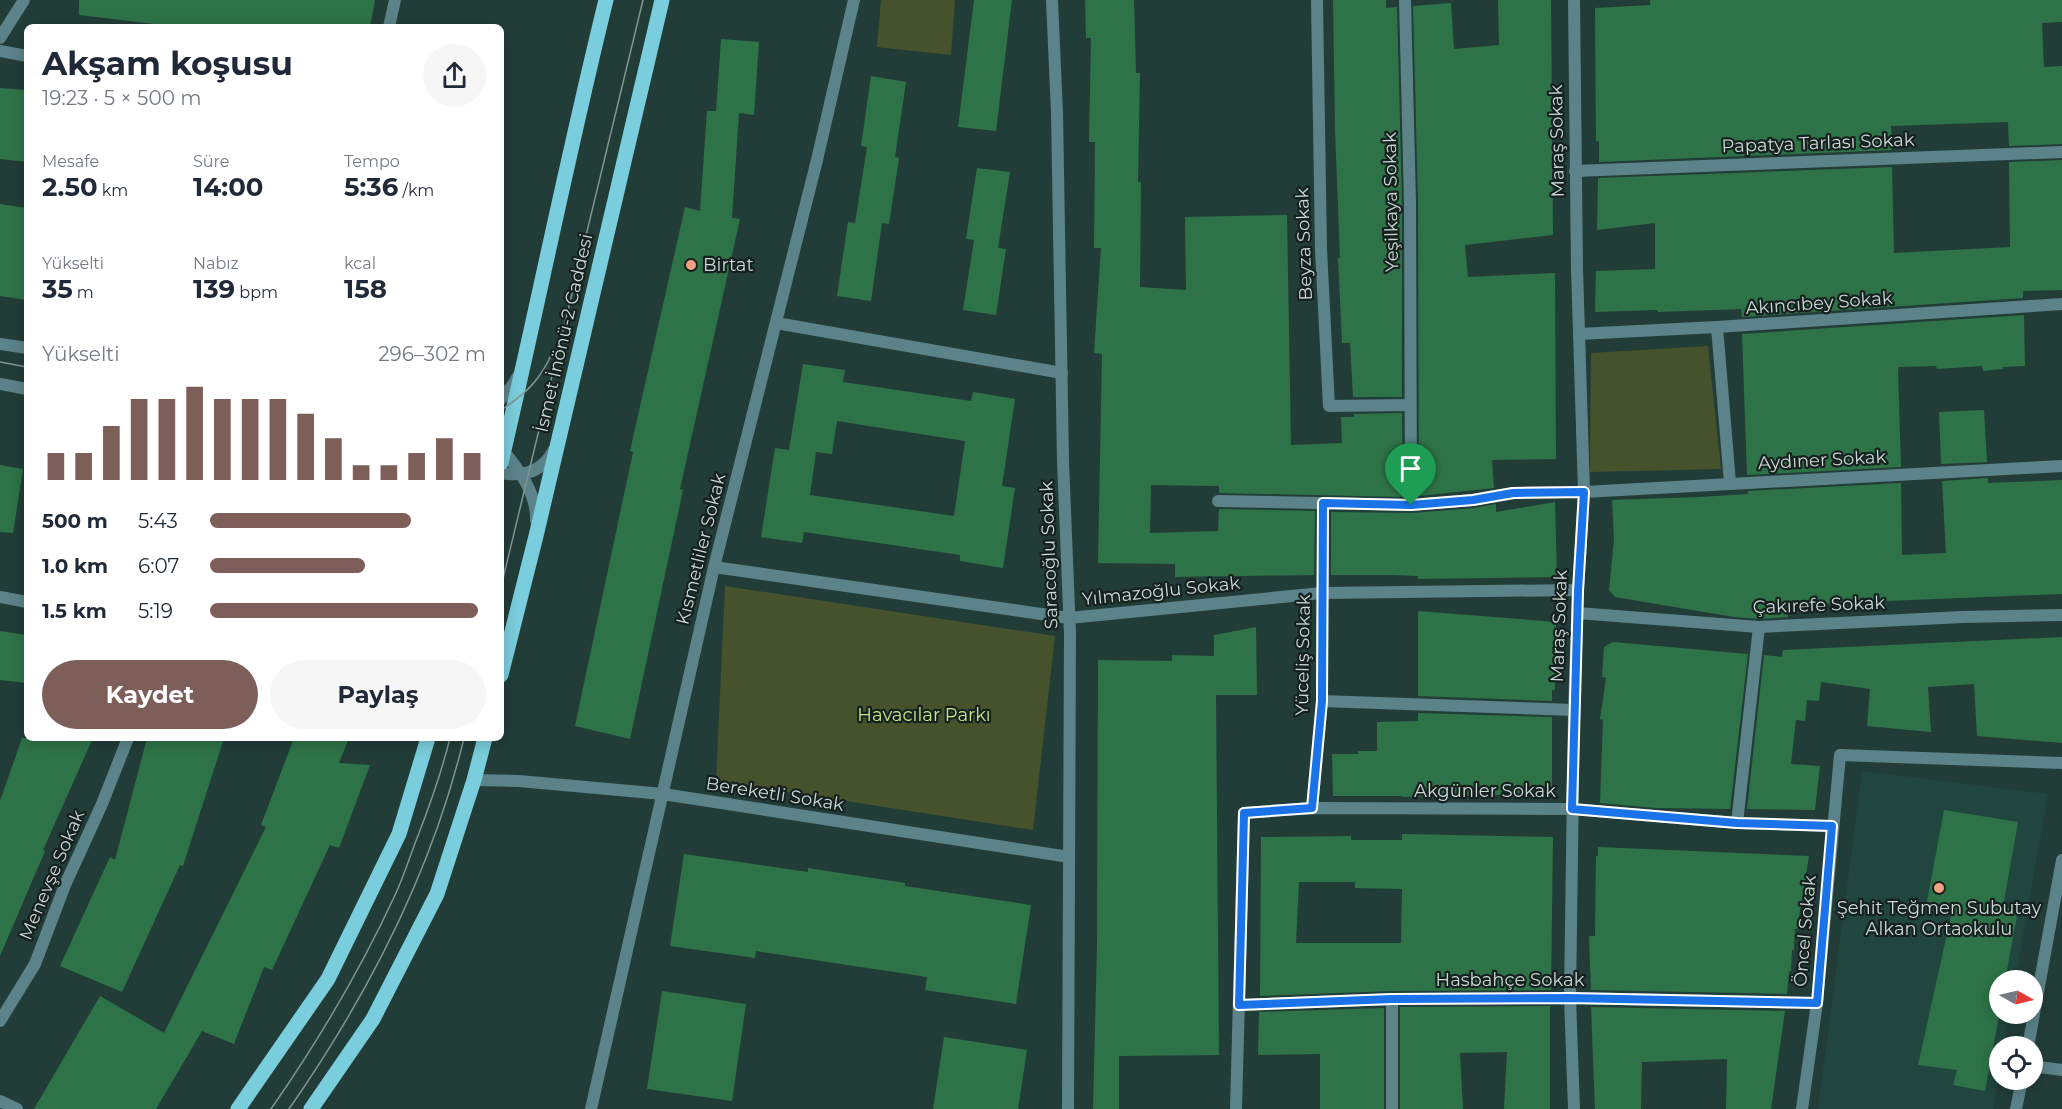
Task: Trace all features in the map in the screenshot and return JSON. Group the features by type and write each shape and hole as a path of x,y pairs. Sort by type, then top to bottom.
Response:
{"main road":[{"name":"İsmet İnönü-2 Caddesi","path":"504,446 568,158 606,0"},
{"name":"İsmet İnönü-2 Caddesi","path":"504,663 662,0"},
{"path":"237,1109 328,980 399,834 427,741"},
{"path":"311,1109 373,1019 437,894 484,741"}],"street":[{"path":"0,38 24,0"},
{"path":"390,24 395,0"},
{"name":"Kısmetliler Sokak","path":"591,1109 714,567 817,160 854,0"},
{"name":"Saracoğlu Sokak","path":"1052,0 1069,618 1068,1109"},
{"name":"Beyza Sokak","path":"1317,0 1321,249 1329,406 1410,405"},
{"name":"Yeşilkaya Sokak","path":"1406,0 1410,202 1411,505"},
{"name":"Maraş Sokak","path":"1574,0 1575,171 1584,492 1577,613 1572,809 1570,998 1574,1109"},
{"path":"0,51 24,55"},
{"name":"Papatya Tarlası Sokak","path":"1575,171 2062,152"},
{"name":"Akıncıbey Sokak","path":"1579,334 2062,304"},
{"path":"776,323 1062,373"},
{"path":"1718,327 1730,483"},
{"path":"0,344 24,348"},
{"path":"504,395 524,364"},
{"path":"0,384 24,388"},
{"path":"504,473 530,473 541,467 548,461 559,440"},
{"path":"504,456 531,491 535,503 536,536"},
{"name":"Aydıner Sokak","path":"1218,501 1411,505 1473,500 1513,493 1584,492 2062,466"},
{"name":"Yüceliş Sokak","path":"1312,808 1322,701 1323,503"},
{"name":"Yılmazoğlu Sokak","path":"714,567 1069,618 1322,593 1578,591"},
{"path":"0,597 24,601"},
{"name":"Çakırefe Sokak","path":"1577,613 1759,627 1952,617 2062,615"},
{"path":"1737,823 1759,627"},
{"path":"1322,701 1574,710"},
{"name":"Menevşe Sokak","path":"0,1021 35,964 65,885 102,804 127,741"},
{"name":"Öncel Sokak","path":"1802,1109 1817,1003 1840,755 2062,763"},
{"name":"Bereketli Sokak","path":"474,780 663,794 1069,856"},
{"name":"Akgünler Sokak","path":"1239,1005 1244,813 1312,808 1572,809 1737,823 1832,826"},
{"path":"2030,1036 2058,910 2062,860"},
{"name":"Hasbahçe Sokak","path":"1239,1005 1392,999 1570,998 1817,1003"},
{"path":"1392,999 1392,1109"},
{"path":"1236,1109 1239,1005"},
{"path":"2043,1067 2062,1070"},
{"path":"2016,1109 2020,1090"},
{"path":"0,1101 17,1109"}],"shaded area":[{"name":"Şehit Teğmen Subutay Alkan Ortaokulu","path":"1862,771 2048,794 2017,970 1989,970 1989,1024 2007,1024 2006,1036 1989,1036 1989,1090 1996,1090 1993,1109 1818,1109"}],"green space":[{"path":"881,0 955,0 951,55 877,47"},
{"path":"1708,346 1721,469 1590,472 1591,353"},
{"name":"Havacılar Parkı","path":"725,586 1055,636 1033,830 716,781"}],"building":[{"path":"79,0 375,0 371,24 155,24 79,15"},
{"path":"974,0 1012,0 996,131 958,127"},
{"path":"1085,0 1134,0 1136,73 1140,73 1138,182 1141,182 1140,287 1186,290 1185,217 1287,215 1291,445 1342,443 1341,417 1354,417 1354,414 1402,413 1403,497 1219,493 1219,486 1151,485 1150,533 1218,531 1219,509 1315,511 1314,575 1175,577 1175,564 1098,563 1102,354 1094,353 1101,248 1094,248 1095,142 1089,142 1091,38 1086,38"},
{"path":"1333,0 1386,0 1386,8 1397,7 1402,202 1402,397 1353,397 1350,343 1342,343"},
{"path":"1498,0 1551,0 1553,235 1465,245 1468,277 1555,273 1556,459 1492,460 1494,488 1419,496 1418,202 1413,6 1451,3 1454,49 1499,45"},
{"path":"1650,0 2062,0 2062,22 2042,23 2044,67 2062,66 2062,144 2009,146 2008,122 1891,126 1892,150 1599,162 1599,141 1596,142 1595,8 1650,5"},
{"path":"721,39 759,42 754,115 739,113 732,218 740,219 680,489 683,490 630,739 575,726 633,452 630,451 685,207 700,211 707,111 716,111"},
{"path":"871,76 906,82 895,157 899,158 889,224 882,223 871,301 837,296 848,222 855,223 867,147 861,146"},
{"path":"0,88 24,90 24,162 0,159"},
{"path":"2062,160 2062,290 2023,291 2023,298 1742,317 1741,309 1595,312 1596,271 1655,269 1655,223 1597,230 1598,178 1892,167 1894,253 2010,247 2009,162"},
{"path":"977,168 1010,172 998,248 1006,249 996,315 963,310 974,240 966,239"},
{"path":"0,204 24,208 24,300 0,296"},
{"path":"2024,315 2025,366 1983,371 1982,366 1937,369 1936,366 1899,367 1901,467 1747,475 1742,334"},
{"path":"803,364 845,370 843,382 971,401 973,392 1015,399 1002,486 1015,488 1003,568 960,561 960,555 804,532 802,543 761,537 775,448 789,450","holes":["837,421 965,441 954,516 810,495 816,452 832,454"]},
{"path":"1984,410 1987,462 1941,464 1939,412"},
{"path":"0,465 23,469 13,533 0,532"},
{"path":"1988,478 1988,483 2062,480 2062,594 1788,605 1788,617 1759,619 1615,597 1609,590 1614,540 1612,500 1700,497 1748,494 1748,491 1901,483 1902,555 1946,553 1942,481"},
{"path":"1555,502 1557,577 1418,579 1418,576 1331,575 1331,512 1412,513 1496,504 1496,512"},
{"path":"1418,611 1556,622 1557,667 1555,667 1555,690 1552,690 1552,701 1418,696"},
{"path":"1256,627 1257,695 1216,695 1219,1055 1119,1056 1119,1109 1093,1109 1097,945 1098,660 1172,661 1172,655 1214,656 1214,635"},
{"path":"0,631 24,635 24,683 0,680"},
{"path":"2062,637 2062,743 1977,736 1974,684 1928,687 1931,732 1867,726 1870,689 1821,682 1819,701 1807,700 1805,721 1796,720 1791,764 1820,766 1815,810 1747,809 1764,655 1782,657 1783,650"},
{"path":"1613,642 1748,654 1730,809 1656,808 1600,803 1603,720 1600,719 1606,678 1602,677 1604,647"},
{"path":"1418,713 1552,717 1552,794 1333,796 1332,754 1377,751 1377,722 1418,721"},
{"path":"22,738 24,741 92,741 43,850 45,851 0,956 0,801"},
{"path":"146,741 223,741 183,866 180,865 122,992 60,966 110,857 115,860"},
{"path":"293,741 348,741 339,763 370,765 339,848 330,845 272,970 264,967 234,1044 202,1031 156,1109 34,1109 100,996 164,1033 266,827 261,825"},
{"path":"1944,810 2018,822 2003,907 2018,910 2007,970 1989,970 1989,1024 1998,1024 1995,1036 1989,1036 1989,1070 1985,1091 1953,1085 1957,1070 1918,1065 1952,911 1926,907"},
{"path":"1402,834 1553,837 1551,990 1392,991 1260,996 1261,837 1351,836 1351,840 1402,840","holes":["1299,882 1355,882 1355,888 1402,889 1401,943 1296,943"]},
{"path":"1598,847 1809,856 1797,929 1795,929 1787,994 1591,990 1589,936 1595,936"},
{"path":"684,854 808,872 808,868 905,883 905,886 1031,905 1016,1004 925,990 927,977 756,951 755,958 670,946"},
{"path":"662,991 746,1004 732,1101 647,1089"},
{"path":"1550,1006 1550,1109 1504,1109 1507,1052 1460,1053 1463,1109 1400,1109 1400,1007"},
{"path":"1591,1007 1785,1011 1771,1109 1726,1109 1727,1059 1642,1062 1641,1109 1595,1109"},
{"path":"1384,1008 1384,1109 1320,1109 1320,1054 1258,1055 1259,1012"},
{"path":"944,1037 1027,1050 1018,1109 933,1109"}],"tram line":[{"path":"504,575 643,0"},
{"path":"504,408 532,385 553,351"},
{"path":"0,362 24,366"},
{"path":"271,1109 338,1004 383,921 428,810 449,741"},
{"path":"289,1109 345,1022 394,931 434,836 463,741"}],"place":[{"name":"Birtat","path":"691,265"},
{"name":"Şehit Teğmen Subutay Alkan Ortaokulu","path":"1939,888"}],"route":[{"path":"1584,492 1578,591 1572,809 1737,823 1832,826 1817,1003 1570,998 1392,999 1239,1005 1244,813 1312,808 1322,701 1323,503 1411,505 1473,500 1513,493 1584,492"}]}
